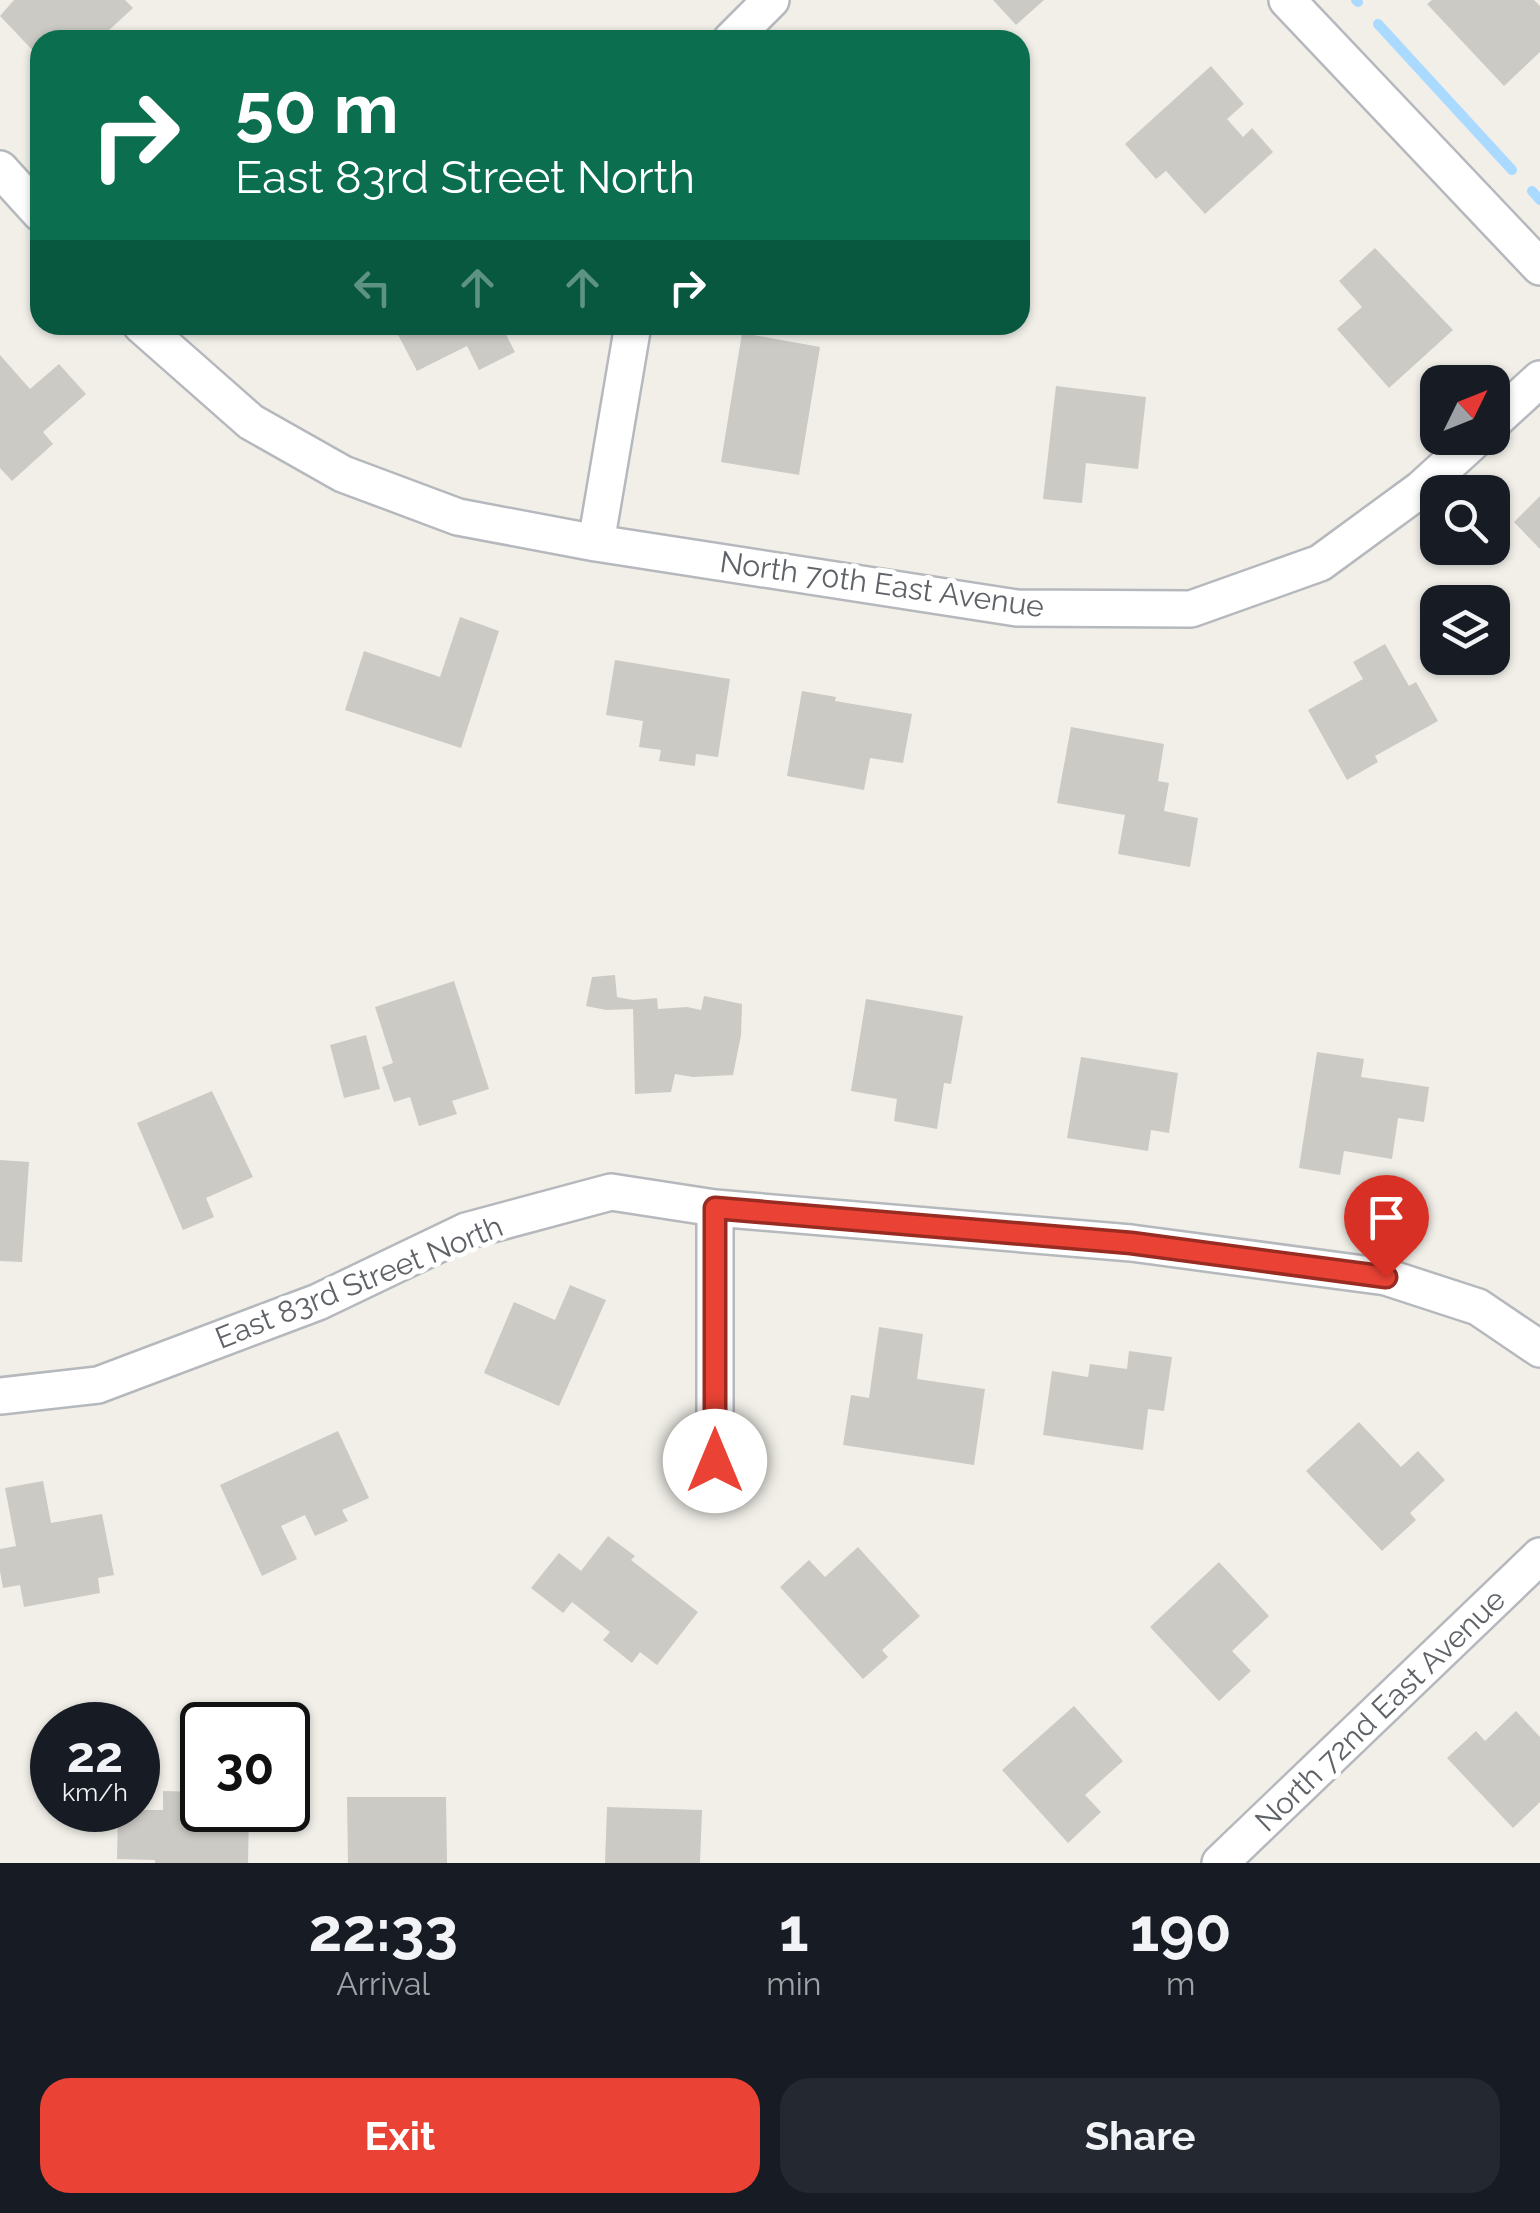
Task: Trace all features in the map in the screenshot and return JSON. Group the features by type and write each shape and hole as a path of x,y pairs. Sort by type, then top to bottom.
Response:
{"street":[{"path":"741,30 772,0"},
{"path":"1287,0 1540,267"},
{"path":"0,168 30,202"},
{"name":"North 70th East Avenue","path":"152,335 251,422 343,474 458,518 1018,608 1191,610 1320,563 1420,489 1457,455"},
{"path":"596,542 631,335"},
{"path":"1510,407 1540,380"},
{"name":"East 83rd Street North","path":"0,1396 98,1385 318,1302 466,1231 611,1192 715,1208 1131,1243 1386,1277 1478,1307 1540,1349"},
{"path":"715,1208 715,1461"},
{"name":"North 72nd East Avenue","path":"1220,1863 1540,1556"}],"building":[{"path":"14,0 125,0 133,8 109,30 30,30 30,48 0,16"},
{"path":"993,0 1044,0 1016,25"},
{"path":"1432,0 1534,0 1540,6 1540,52 1504,86 1427,4"},
{"path":"1211,66 1244,104 1227,119 1243,137 1252,128 1273,152 1205,214 1166,171 1156,179 1125,144"},
{"path":"1375,248 1453,330 1389,388 1337,329 1362,307 1339,281"},
{"path":"398,335 506,335 515,352 479,370 467,346 417,371"},
{"path":"742,335 820,347 799,475 721,462"},
{"path":"0,355 30,389 59,364 86,394 43,432 53,444 12,481 0,468"},
{"path":"1056,386 1146,397 1138,469 1086,463 1082,503 1043,499"},
{"path":"1540,496 1540,549 1514,522"},
{"path":"460,617 499,631 461,748 345,710 364,651 440,677"},
{"path":"1385,644 1409,686 1416,682 1438,721 1375,756 1378,762 1347,780 1308,710 1363,679 1353,662"},
{"path":"615,660 730,679 718,757 696,754 695,766 659,761 661,750 639,747 643,721 606,715"},
{"path":"802,691 836,697 835,701 912,714 903,763 870,758 864,790 787,776"},
{"path":"1071,727 1164,744 1158,781 1169,783 1164,811 1198,818 1190,867 1118,854 1125,815 1057,803"},
{"path":"615,975 617,997 657,998 658,1009 701,1010 704,996 742,1004 733,1075 675,1074 671,1092 635,1094 633,1009 586,1006 592,977"},
{"path":"454,981 489,1089 452,1101 457,1114 419,1126 410,1097 394,1102 382,1067 393,1063 375,1007"},
{"path":"866,999 963,1016 951,1084 944,1083 937,1129 894,1121 897,1099 851,1091"},
{"path":"366,1035 380,1089 344,1098 330,1045"},
{"path":"1317,1052 1364,1059 1361,1077 1429,1087 1424,1122 1398,1118 1392,1159 1344,1151 1340,1175 1299,1168"},
{"path":"1081,1057 1178,1073 1169,1133 1151,1130 1148,1151 1067,1138"},
{"path":"212,1091 253,1177 206,1198 214,1217 183,1230 137,1123"},
{"path":"0,1160 29,1162 22,1262 0,1261"},
{"path":"570,1285 606,1300 559,1406 484,1373 514,1302 555,1320"},
{"path":"879,1327 923,1334 917,1379 985,1389 974,1465 843,1445 851,1395 869,1398"},
{"path":"1129,1351 1172,1357 1164,1411 1148,1409 1143,1450 1043,1435 1052,1371 1088,1377 1090,1364 1127,1369"},
{"path":"1359,1422 1401,1467 1418,1451 1445,1480 1410,1513 1416,1520 1382,1551 1306,1471"},
{"path":"338,1431 369,1498 342,1510 348,1521 315,1536 305,1515 281,1526 297,1559 262,1576 220,1485"},
{"path":"43,1481 51,1523 102,1514 114,1575 98,1578 100,1593 24,1607 20,1585 3,1588 0,1571 0,1549 16,1546 5,1488"},
{"path":"608,1536 635,1556 631,1560 698,1612 657,1665 640,1652 632,1663 603,1640 610,1632 572,1602 563,1613 531,1588 559,1553 581,1571"},
{"path":"858,1547 920,1616 882,1650 888,1657 863,1679 780,1587 809,1560 825,1577"},
{"path":"1219,1562 1269,1616 1232,1651 1251,1671 1219,1701 1150,1627"},
{"path":"1074,1706 1123,1761 1085,1795 1101,1812 1068,1843 1002,1770"},
{"path":"1516,1711 1540,1737 1540,1802 1513,1828 1447,1758 1476,1731 1485,1741"},
{"path":"163,1791 180,1791 180,1832 249,1832 248,1863 117,1859 118,1832 160,1832"},
{"path":"347,1797 446,1797 447,1863 348,1863"},
{"path":"607,1807 702,1810 700,1863 605,1863"}],"waterway":[{"path":"1378,24 1512,170"},
{"path":"1532,191 1540,200"}],"route":[{"path":"715,1461 715,1208 1131,1243 1386,1277"}]}
